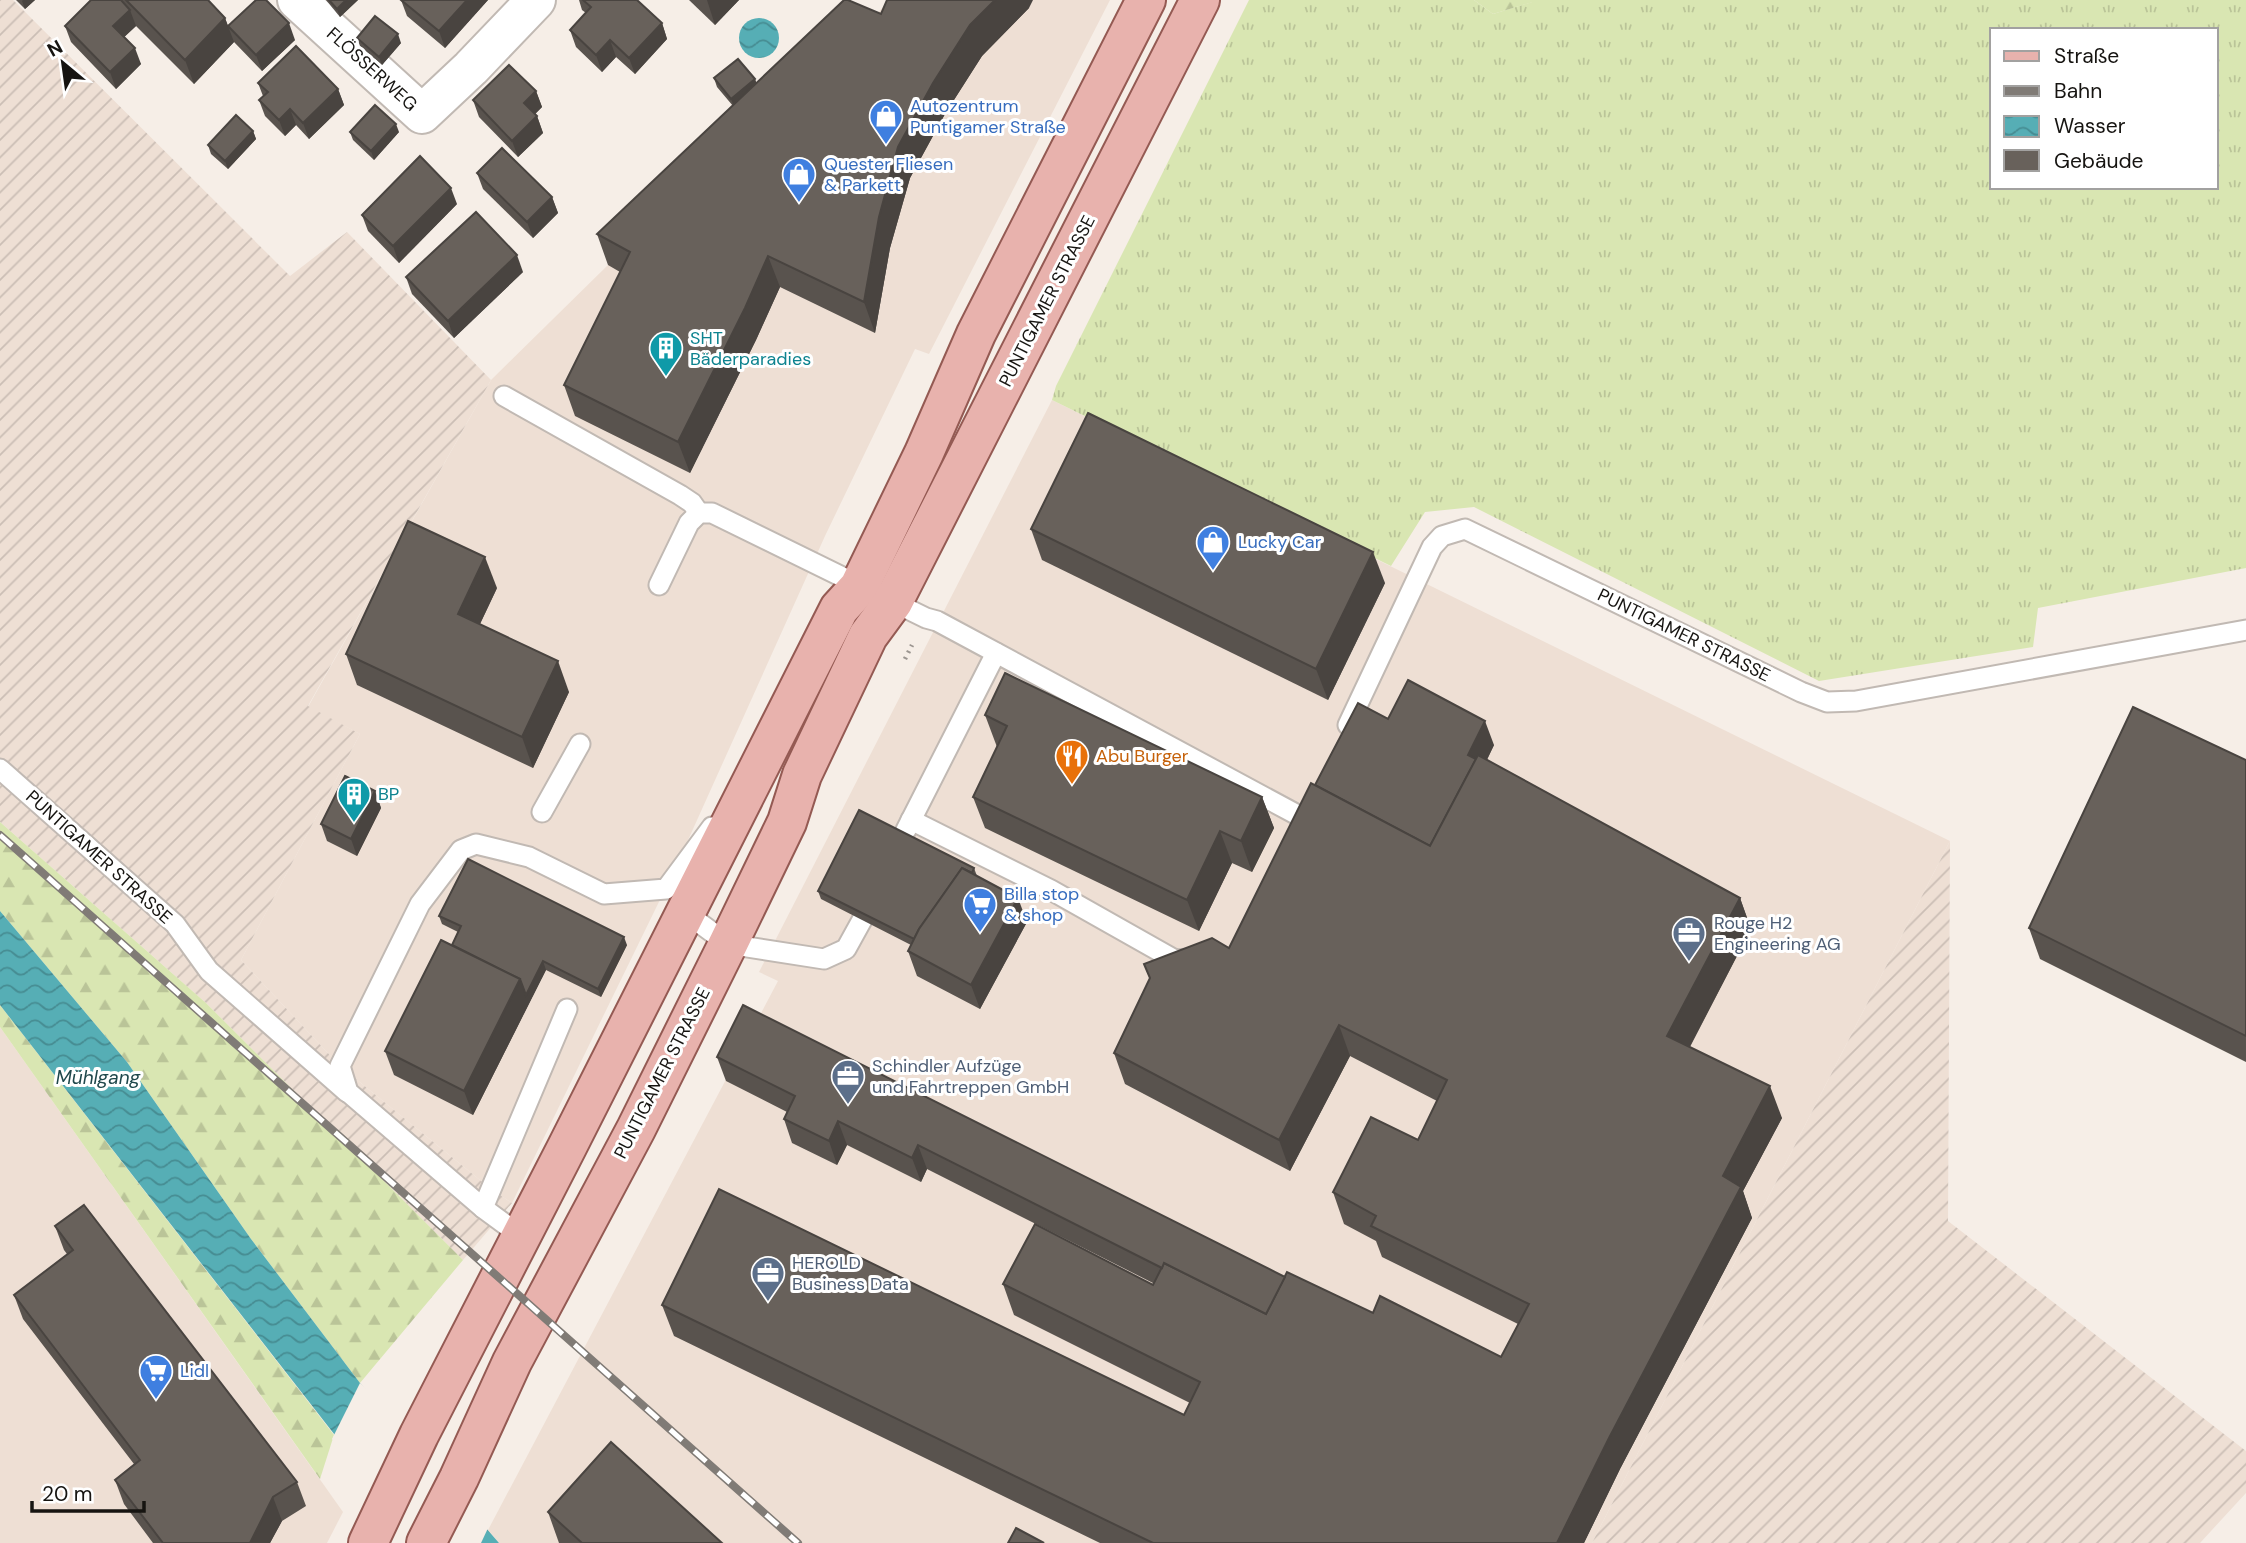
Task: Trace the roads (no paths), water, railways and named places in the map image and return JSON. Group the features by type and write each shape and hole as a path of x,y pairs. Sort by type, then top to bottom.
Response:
{"main road":[{"name":"PUNTIGAMER STRASSE","path":"426,1543 512,1362 636,1129 668,1060 743,945 802,775 868,636 876,594 924,453 976,334 1146,0"},
{"name":"PUNTIGAMER STRASSE","path":"370,1540 419,1435 521,1236 676,901 767,753 839,608 876,594 1200,0"}],"street":[{"name":"FLÖSSERWEG","path":"297,0 422,114 471,68 536,0"}],"lane":[{"path":"504,396 680,495 692,503 699,513"},
{"path":"659,584 689,523 699,513 712,513 937,621 1304,819"},
{"name":"PUNTIGAMER STRASSE","path":"1339,744 1432,547 1442,536 1465,529 1801,692 1827,702 1856,701 2246,630"},
{"path":"902,838 996,653"},
{"path":"542,812 580,744"},
{"name":"PUNTIGAMER STRASSE","path":"0,769 175,924 209,971 484,1208 521,1236"},
{"path":"911,820 1051,890 1175,960 1206,959"},
{"path":"348,1092 340,1066 420,904 461,850 467,847 476,844 529,857 604,894 676,901 743,945 824,959 846,949 862,920"},
{"path":"484,1208 567,1009"}],"water":[{"path":"759,18 773,24 779,38 773,52 759,58 745,52 739,38 745,24"},
{"name":"Mühlgang","path":"0,911 127,1062 251,1239 360,1383 499,1543 419,1543 0,1005"}],"railway":[{"path":"0,835 798,1543"}],"place":[{"name":"Autozentrum Puntigamer Straße","path":"886,146"},
{"name":"Quester Fliesen & Parkett","path":"799,204"},
{"name":"SHT Bäderparadies","path":"666,378"},
{"name":"Lucky Car","path":"1213,572"},
{"name":"Abu Burger","path":"1072,786"},
{"name":"BP","path":"354,824"},
{"name":"Billa stop & shop","path":"980,934"},
{"name":"Rouge H2 Engineering AG","path":"1689,963"},
{"name":"Schindler Aufzüge und Fahrtreppen GmbH","path":"848,1106"},
{"name":"HEROLD Business Data","path":"768,1303"},
{"name":"Lidl","path":"156,1401"}]}
